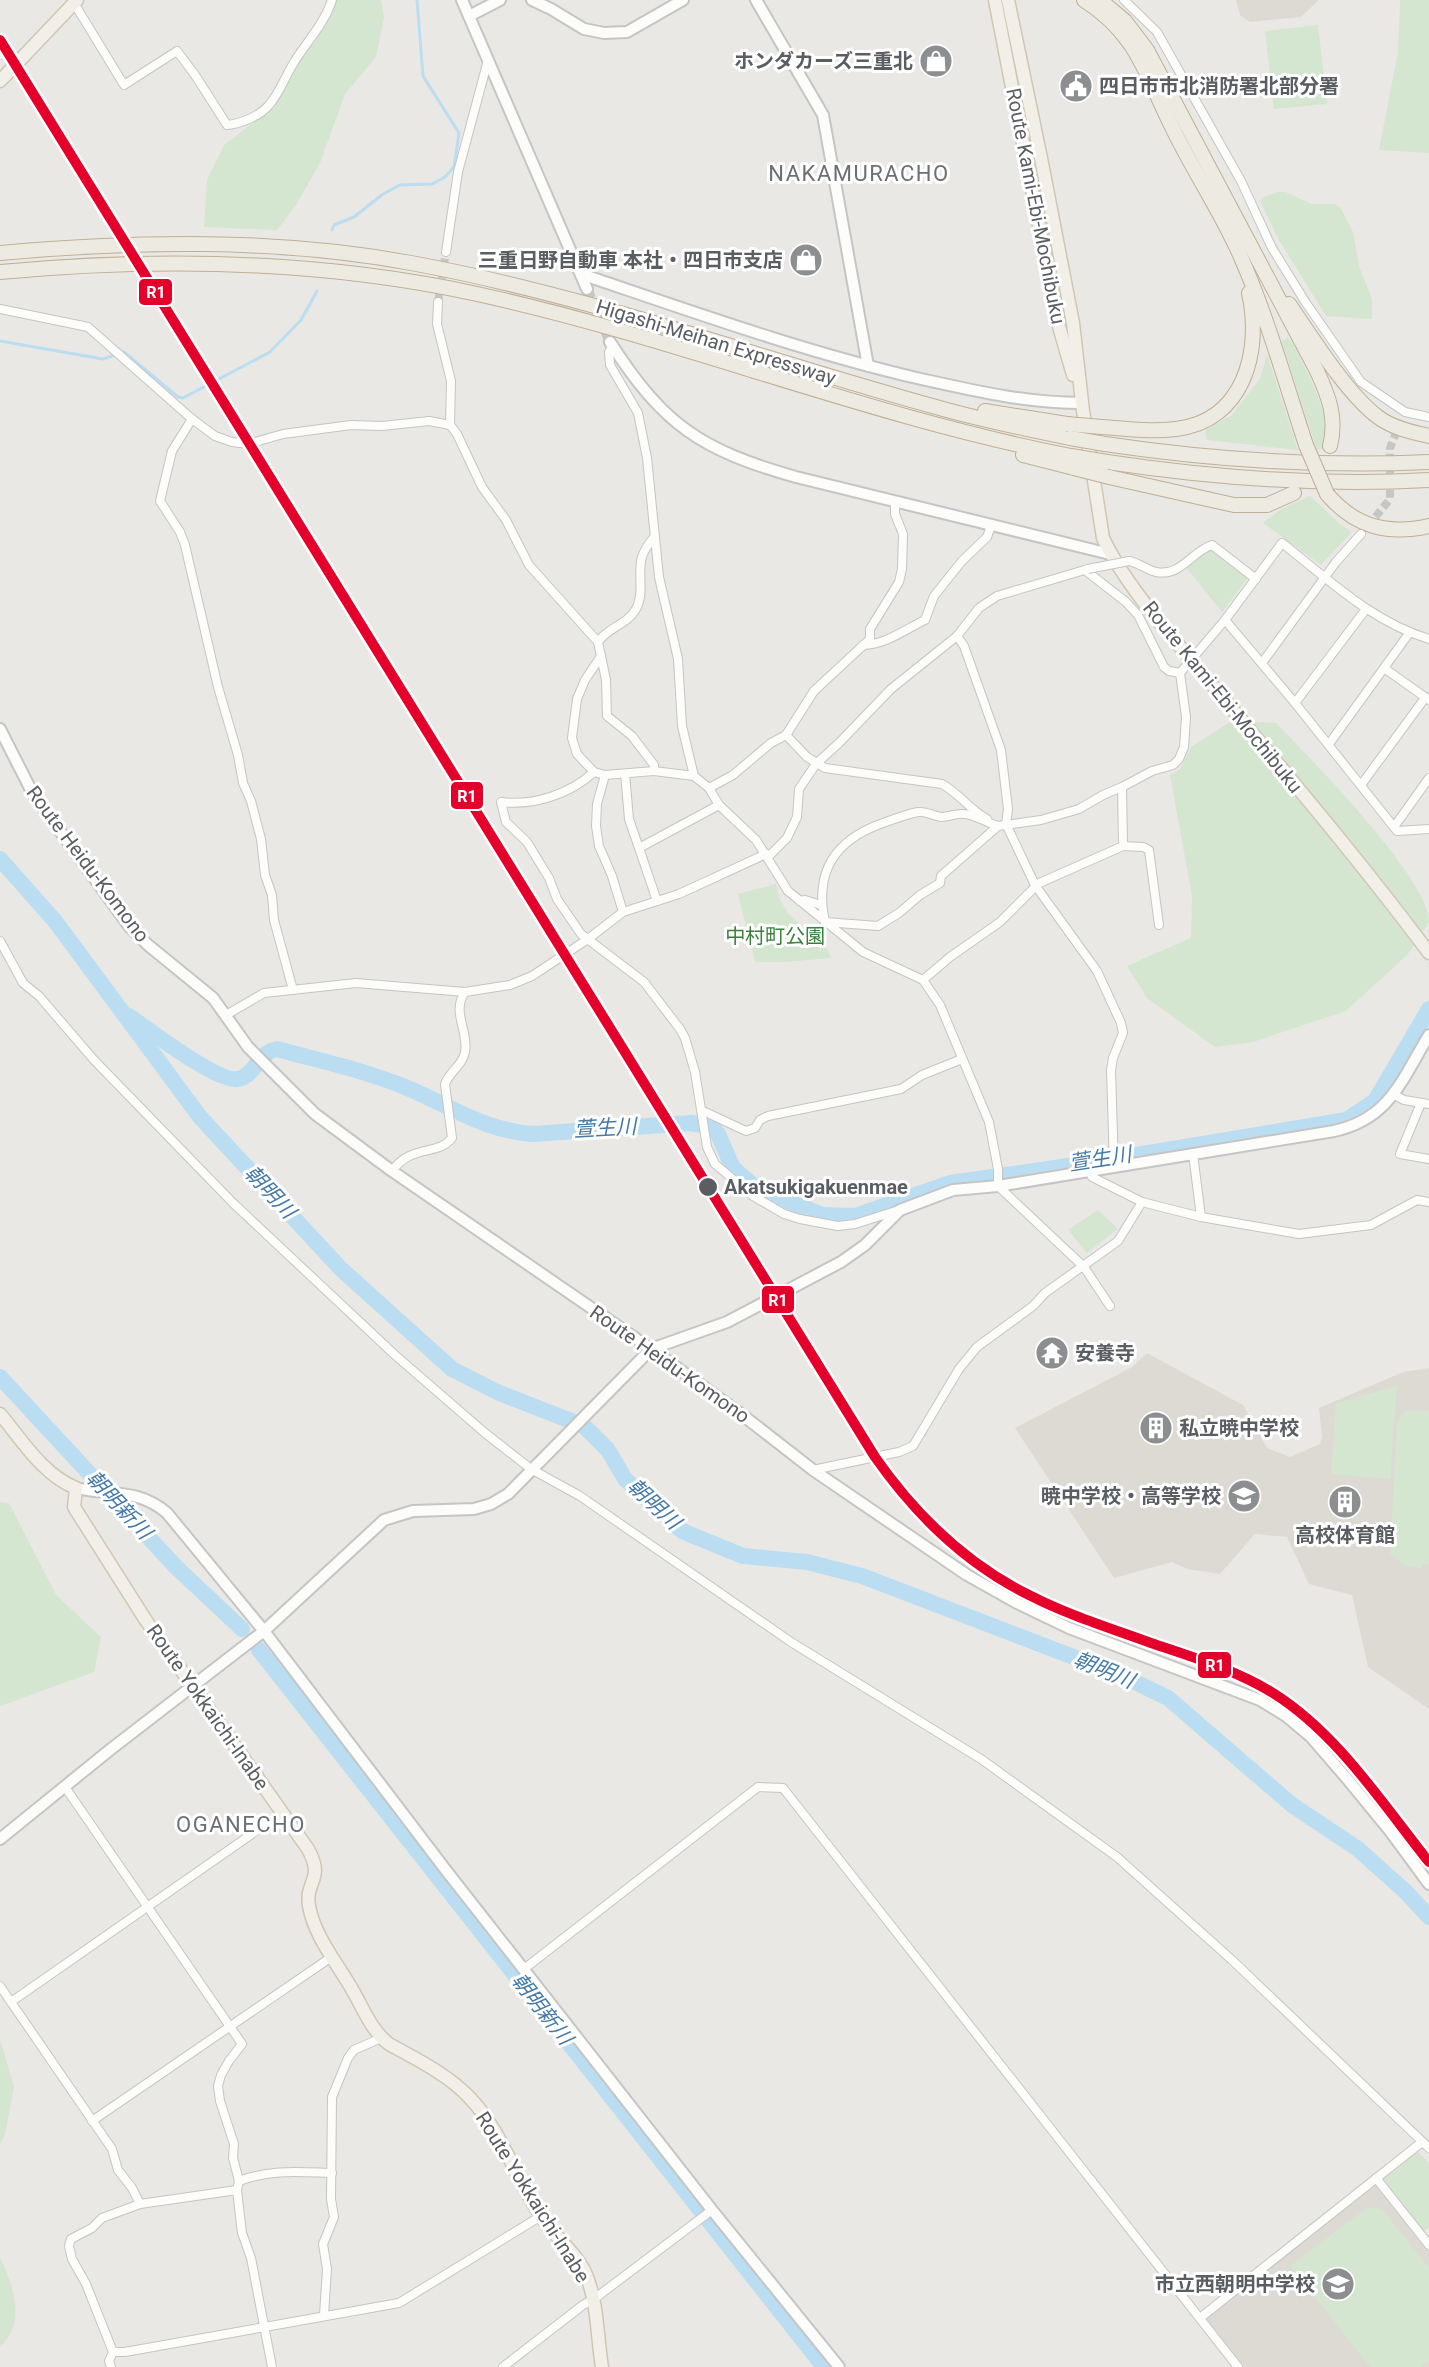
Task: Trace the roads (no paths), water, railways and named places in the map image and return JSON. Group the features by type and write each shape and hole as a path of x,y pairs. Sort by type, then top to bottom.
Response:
{"highway":[{"path":"1084,0 1110,20 1136,50 1171,125 1239,253 1262,309 1306,445 1327,494 1346,513 1373,527 1402,530 1429,526"},
{"path":"1100,0 1125,21 1147,50 1257,258 1326,392 1334,420 1330,446"},
{"name":"Higashi-Meihan Expressway","path":"0,253 146,245 273,247 408,262 540,290 607,308 880,391 971,416 1070,438 1233,460 1311,464 1429,462"},
{"path":"880,391 1067,424 1146,430 1176,429 1192,425 1221,409 1233,396 1242,382 1254,347 1251,303 1239,253"},
{"path":"1257,258 1303,325 1365,405 1392,425 1408,432 1429,436"},
{"name":"Higashi-Meihan Expressway","path":"0,272 118,264 263,265 408,282 474,294 611,328 841,398 1072,462 1107,462 1230,478 1351,482 1429,480"},
{"path":"1072,462 1109,477 1234,505 1266,505 1294,493"}],"main road":[{"name":"Route Kami-Ebi-Mochibuku","path":"995,0 1058,323 1082,405"},
{"name":"Route Kami-Ebi-Mochibuku","path":"1008,0 1073,323 1082,405 1103,538 1110,554 1152,612 1381,890 1429,953"},
{"path":"0,81 77,4"},
{"path":"0,1414 50,1473 63,1483 81,1489"},
{"name":"Route Yokkaichi-Inabe","path":"81,1489 74,1507 145,1618 315,1861 317,1869 308,1902 310,1912 330,1958 353,1990 369,2022 381,2038 447,2079 470,2097 497,2136 541,2216 586,2274 594,2299 602,2367"}],"street":[{"path":"77,4 124,85 177,51 227,125 235,125 262,112 270,104 294,62 314,36 332,0"},
{"path":"462,0 587,289"},
{"path":"469,16 500,0"},
{"path":"532,0 584,29 604,33 627,32 683,0"},
{"path":"756,0 823,115 868,366"},
{"path":"1124,0 1157,32 1240,181 1268,240 1306,303 1361,382 1403,415 1429,417"},
{"path":"446,252 458,172 488,59"},
{"path":"581,273 688,310 868,366 1017,400 1082,405"},
{"path":"438,302 437,324 451,381 450,425"},
{"path":"0,309 88,327 192,419 219,438 243,444 283,434 351,425 382,426 429,420 450,425 457,434 482,487 506,520 529,565 598,642 606,680 607,716 632,736 648,757 654,771"},
{"path":"612,344 609,352 610,364 630,395 638,413 647,458 654,537 663,598 680,668 683,732 694,776"},
{"path":"612,344 647,395 667,416 720,452 754,465 895,503 1110,554"},
{"path":"192,419 172,451 160,501 185,544 218,687 238,756 243,783 251,801 261,839 265,875 272,895 273,920 293,990"},
{"path":"709,788 733,775 771,743 786,735 814,691 870,638 870,629 899,582 901,574 903,534 895,514 895,503"},
{"path":"863,645 873,645 925,620 934,596 962,561 987,537 991,526"},
{"path":"1262,663 1361,534"},
{"path":"598,642 606,632 630,619 636,609 642,558 654,537"},
{"path":"825,922 821,905 825,877 832,858 846,843 865,830 920,812 940,817 966,813 1002,825 1041,820 1079,809 1152,771 1173,765 1179,759 1184,747 1186,717 1180,673 1225,620 1282,543 1366,609 1410,632 1429,639"},
{"path":"225,1015 264,993 356,983 465,992 510,985 532,976 588,939 623,912 679,894 767,856 787,838 797,817 799,789 816,764 891,689 957,636 979,608 996,596 1087,570 1129,561 1155,572 1175,570 1204,547 1212,545 1256,579"},
{"path":"1087,570 1133,609 1143,622 1164,667 1169,671 1180,673"},
{"path":"1295,703 1366,609"},
{"path":"1225,620 1329,744 1397,831 1429,829"},
{"path":"1329,744 1410,632"},
{"path":"825,922 873,926 883,924 920,895 940,883 942,876 1002,825 1008,809 1001,750 964,646 957,636"},
{"path":"601,656 581,689 572,729 573,748 594,772 605,775 654,771 694,776 709,788 719,805 756,840 784,887 863,952 923,980 940,1005 989,1122 999,1183 1084,1267 1110,1306"},
{"path":"1361,785 1427,699 1384,668"},
{"name":"Route Heidu-Komono","path":"0,729 33,794 129,926 148,945 204,990 248,1047 315,1114 392,1171 651,1349 813,1470 967,1575 1015,1602 1069,1628 1192,1673 1276,1708 1298,1725 1326,1754 1390,1831 1429,1884"},
{"path":"786,735 816,764 838,771 942,784 958,794 980,815 1002,825 1035,886 1097,971 1121,1023 1123,1033 1111,1070 1113,1160"},
{"path":"594,772 566,791 555,795 533,801 501,802 506,822 527,842 549,878 557,899 581,934 644,982 680,1029 695,1072 711,1158 720,1169 753,1196 784,1214 822,1224 838,1226 855,1224 953,1190 1089,1170 1113,1160 1193,1154 1348,1129 1364,1122 1381,1110 1429,1035"},
{"path":"625,774 627,811 632,833 657,901"},
{"path":"605,775 597,804 599,846 612,876 623,912"},
{"path":"1394,827 1429,778"},
{"path":"1122,787 1123,846"},
{"path":"639,848 719,805"},
{"path":"923,980 950,957 1000,921 1035,886 1123,846 1143,847 1149,850 1159,925"},
{"path":"800,901 805,900 821,905"},
{"path":"0,941 23,983 39,996 94,1060 233,1203 421,1379 533,1467 580,1496 791,1642 958,1744 1117,1857 1233,1960 1426,2144 1376,2178 1200,2318"},
{"path":"392,1171 399,1161 410,1155 448,1143 452,1136 447,1080 463,1059 465,1051 460,1001 465,992"},
{"path":"701,1112 746,1131 755,1128 760,1119 768,1116 901,1089 922,1075 962,1059"},
{"path":"1393,1094 1404,1100 1425,1103 1400,1154 1429,1159"},
{"path":"1193,1154 1201,1217"},
{"path":"1089,1170 1092,1177 1142,1202 1201,1217 1289,1233 1310,1234 1371,1225 1417,1200 1429,1202"},
{"path":"813,1470 899,1452 913,1446 959,1370 977,1347 1033,1306 1045,1293 1118,1241 1142,1202"},
{"path":"0,1839 264,1631 384,1520 413,1511 474,1509 491,1504 508,1494 651,1349 746,1313 841,1262 879,1233 900,1210"},
{"path":"81,1489 140,1496 155,1502 167,1513 264,1631 329,1719 524,1969 708,2214 838,2367"},
{"path":"65,1787 242,2044 221,2075 220,2101 234,2144 233,2158 239,2181 237,2190 242,2233 251,2258 272,2367"},
{"path":"524,1969 758,1787 783,1788 1238,2367"},
{"path":"11,2002 282,1813"},
{"path":"92,2121 330,1958"},
{"path":"0,1986 112,2149 118,2170 132,2188 140,2204"},
{"path":"324,2315 327,2269 323,2244 334,2217 331,2199 332,2097 348,2058 354,2050 381,2038"},
{"path":"239,2181 273,2172 332,2173"},
{"path":"1376,2178 1429,2245"},
{"path":"111,2367 109,2361 113,2352 86,2284 72,2259 69,2246 71,2239 92,2228 102,2218 140,2204 237,2190"},
{"path":"503,2367 583,2305 708,2214"},
{"path":"113,2352 399,2303 541,2216"}],"waterway":[{"path":"332,230 334,225 354,217 383,194 400,185 432,184 445,177 454,167 459,133 423,76 417,0"},
{"path":"0,341 103,359 124,352 178,397 183,398 270,352 301,320 317,291"},
{"name":"朝明川","path":"0,859 55,921 200,1117 341,1269 452,1369 497,1392 584,1426 608,1450 625,1479 682,1531 743,1556 807,1562 862,1576 1123,1676 1168,1698 1292,1805 1358,1849 1406,1892 1429,1917"},
{"name":"萱生川","path":"129,1016 200,1064 228,1078 244,1077 265,1055 277,1049 389,1081 467,1116 515,1132 533,1134 691,1123 709,1126 718,1134 733,1168 756,1188 822,1215 855,1216 950,1183 1082,1164 1346,1120 1375,1101 1429,1009"},
{"name":"朝明新川","path":"0,1377 176,1567 242,1629"},
{"name":"朝明新川","path":"259,1650 824,2367"}],"tunnel":[{"path":"438,302 446,252"},
{"path":"587,289 610,342"},
{"path":"1368,526 1390,499 1390,448 1402,418"}],"place":[{"name":"ホンダカーズ三重北","path":"936,61"},
{"name":"四日市市北消防署北部分署","path":"1076,86"},
{"name":"三重日野自動車 本社・四日市支店","path":"806,260"},
{"name":"Akatsukigakuenmae","path":"708,1187"},
{"name":"安養寺","path":"1052,1353"},
{"name":"私立暁中学校","path":"1156,1428"},
{"name":"暁中学校・高等学校","path":"1244,1496"},
{"name":"高校体育館","path":"1345,1502"},
{"name":"市立西朝明中学校","path":"1338,2284"}],"district":[{"name":"NAKAMURACHO","path":"859,173"},
{"name":"OGANECHO","path":"241,1824"}],"park label":[{"name":"中村町公園","path":"775,936"}]}
